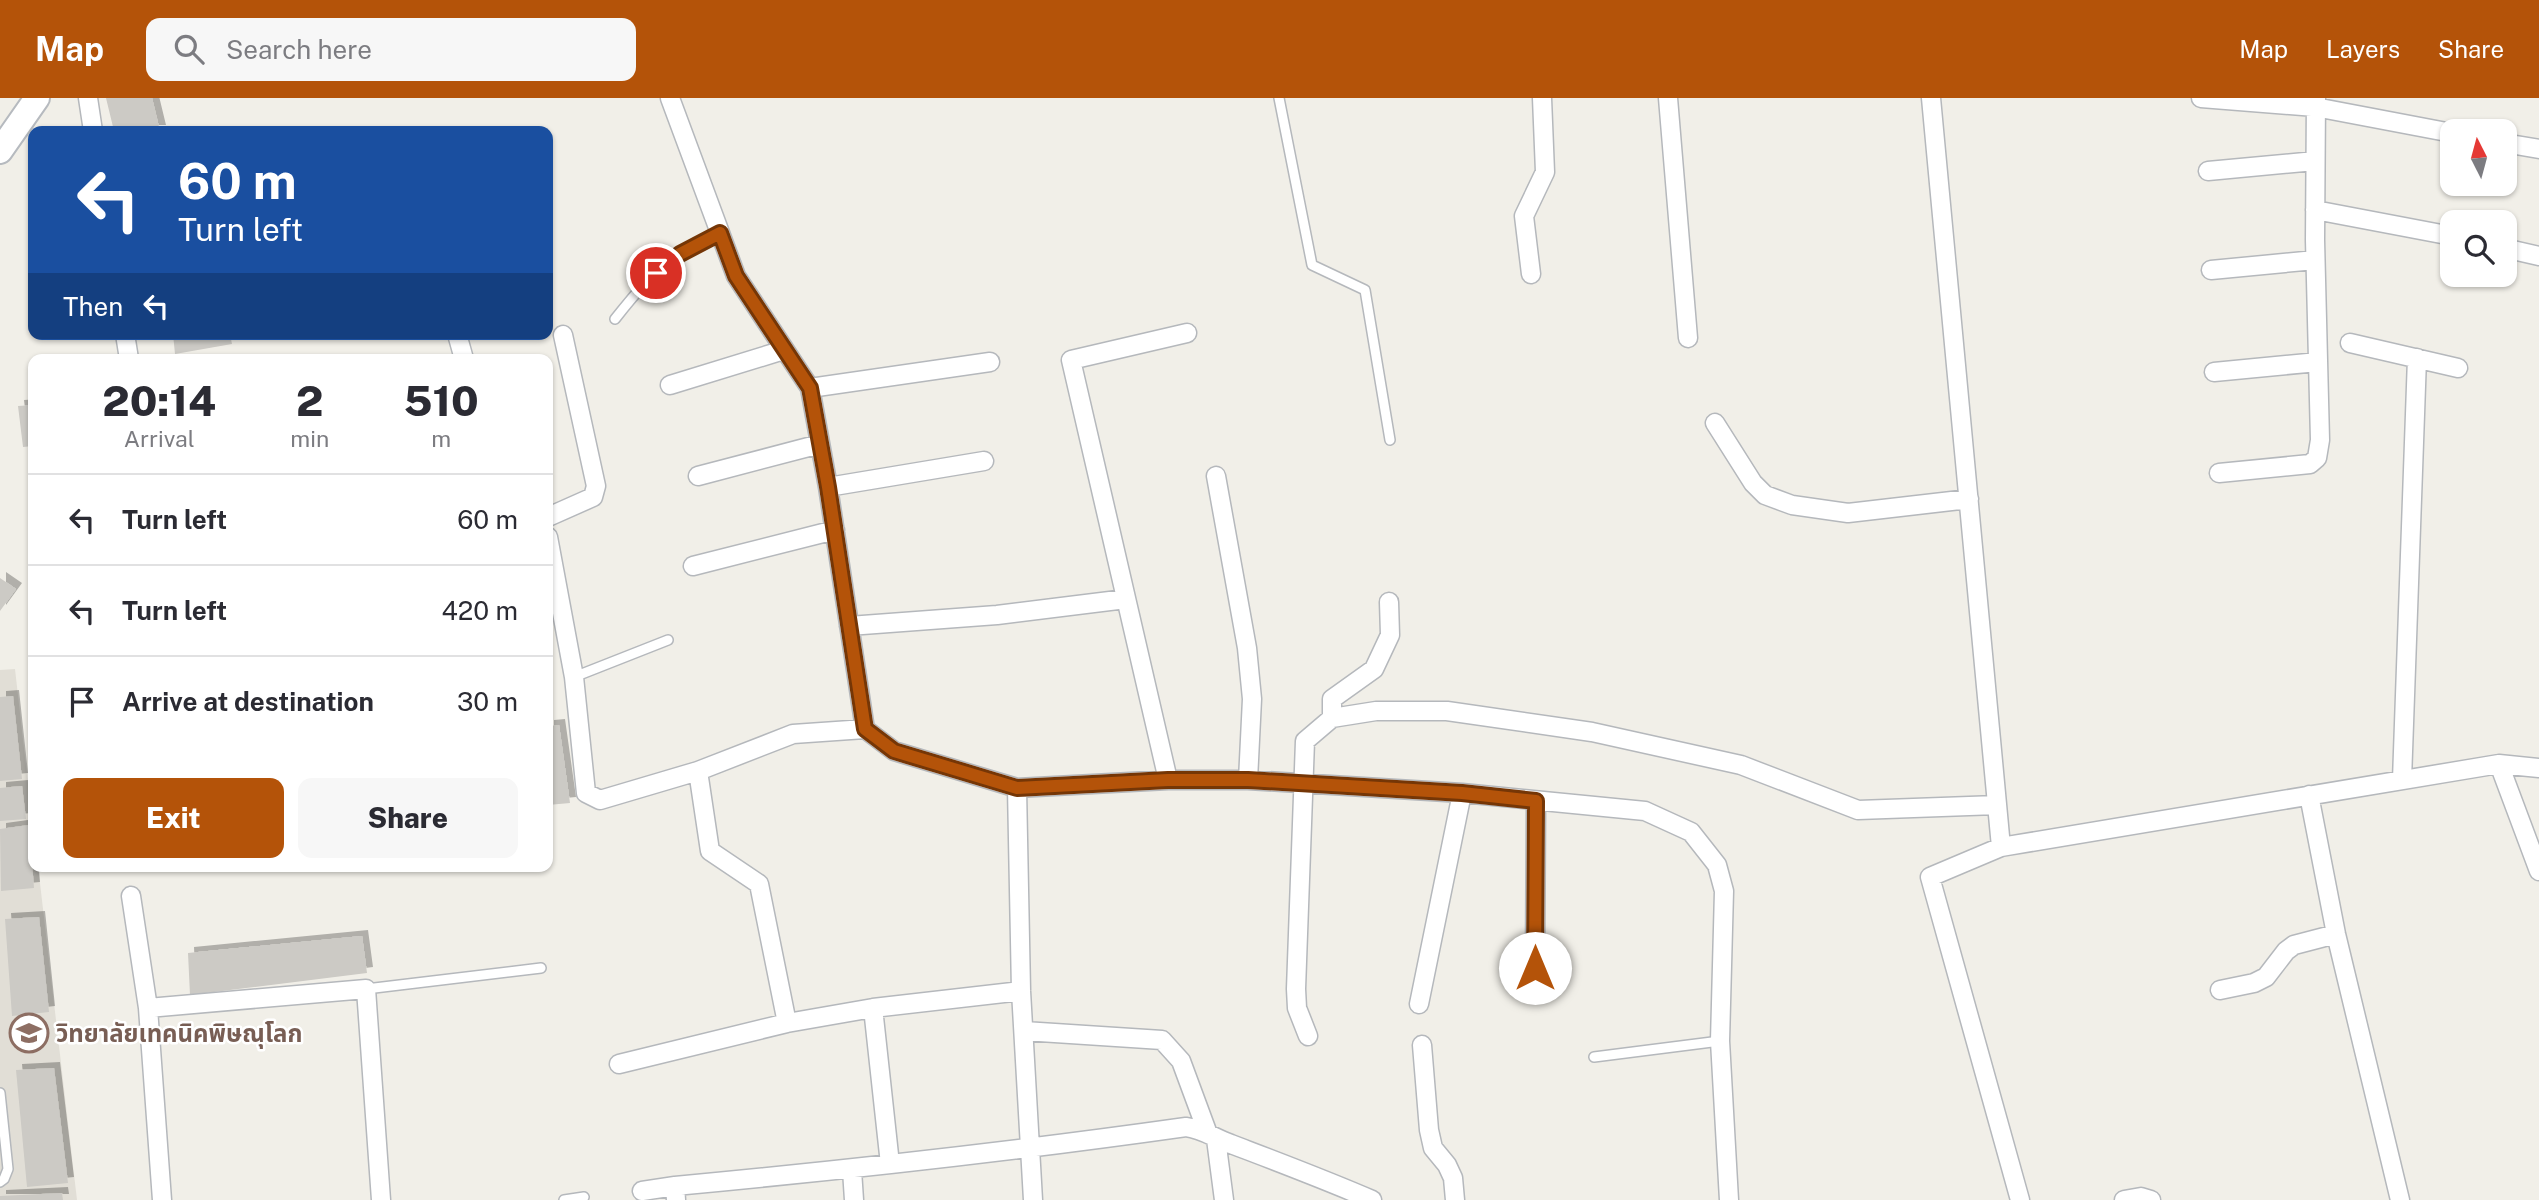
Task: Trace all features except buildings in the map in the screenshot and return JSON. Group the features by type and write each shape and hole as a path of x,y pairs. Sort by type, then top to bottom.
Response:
{"main road":[{"path":"0,150 37,98"}],"street":[{"path":"88,98 92,126"},
{"path":"670,98 736,276 810,388 865,729"},
{"path":"1531,274 1524,216 1545,172 1542,98"},
{"path":"1668,98 1688,338"},
{"path":"1931,98 2001,846"},
{"path":"2201,98 2315,103 2440,130"},
{"path":"2220,473 2310,464 2317,458 2320,440 2315,260 2315,103"},
{"path":"2517,145 2539,149"},
{"path":"2208,171 2315,161"},
{"path":"2315,210 2440,234"},
{"path":"2517,251 2539,256"},
{"path":"2211,270 2315,260"},
{"path":"1168,780 1071,360 1188,333"},
{"path":"553,515 593,497 596,486 563,335"},
{"path":"2350,343 2458,368"},
{"path":"670,384 784,350"},
{"path":"2402,780 2417,358"},
{"path":"810,388 990,362"},
{"path":"2214,372 2318,362"},
{"path":"1715,423 1753,483 1765,495 1792,505 1848,513 1969,499"},
{"path":"698,476 820,444"},
{"path":"828,487 984,461"},
{"path":"1216,476 1247,648 1252,699 1248,780"},
{"path":"693,566 835,530"},
{"path":"553,564 574,677 586,793 600,800 698,771 793,734 865,729 894,751 1017,788 1168,780 1304,782 1462,793 1645,811 1691,832 1717,865 1724,891 1720,1041 1729,1200"},
{"path":"849,626 997,615 1126,599"},
{"path":"1332,718 1332,699 1374,669 1390,635 1389,602"},
{"path":"1308,1036 1297,1008 1296,989 1305,741 1332,718 1376,711 1447,711 1592,732 1741,765 1858,810 1997,805"},
{"path":"2499,764 2539,871"},
{"path":"2020,1200 1930,877 2001,846 2499,764 2539,768"},
{"path":"698,771 710,850 759,884 787,1023"},
{"path":"1017,788 1021,991 1033,1200"},
{"path":"1419,1004 1462,793"},
{"path":"2309,795 2336,934 2400,1200"},
{"path":"1535,968 1536,801"},
{"path":"131,896 148,1007 162,1200"},
{"path":"2220,990 2254,983 2266,977 2294,945 2336,934"},
{"path":"148,1007 366,989 381,1200"},
{"path":"619,1064 787,1023 873,1008 1021,991"},
{"path":"873,1008 890,1164"},
{"path":"1024,1031 1162,1040 1181,1060 1212,1136 1224,1200"},
{"path":"1422,1045 1429,1130 1433,1148 1447,1165 1453,1178 1455,1200"},
{"path":"642,1191 675,1193 1186,1127 1200,1128 1212,1136 1373,1200"},
{"path":"852,1170 854,1200"},
{"path":"2124,1200 2141,1197 2151,1200"}],"lane":[{"path":"1279,98 1312,265 1365,290 1390,440"},
{"path":"615,319 668,263 720,233"},
{"path":"574,677 668,640"},
{"path":"366,989 541,968"},
{"path":"1594,1057 1720,1041"},
{"path":"0,1093 8,1169 0,1182"},
{"path":"564,1200 584,1197"}],"shaded area":[{"name":"วิทยาลัยเทคนิคพิษณุโลก","path":"15,669 28,784 28,872 39,872 77,1200 0,1200 0,670"}],"place":[{"name":"วิทยาลัยเทคนิคพิษณุโลก","path":"29,1033"}],"route":[{"path":"656,273 680,254 720,233 736,276 810,388 865,729 894,751 1017,788 1168,780 1248,780 1462,793 1536,801 1535,968"}]}
